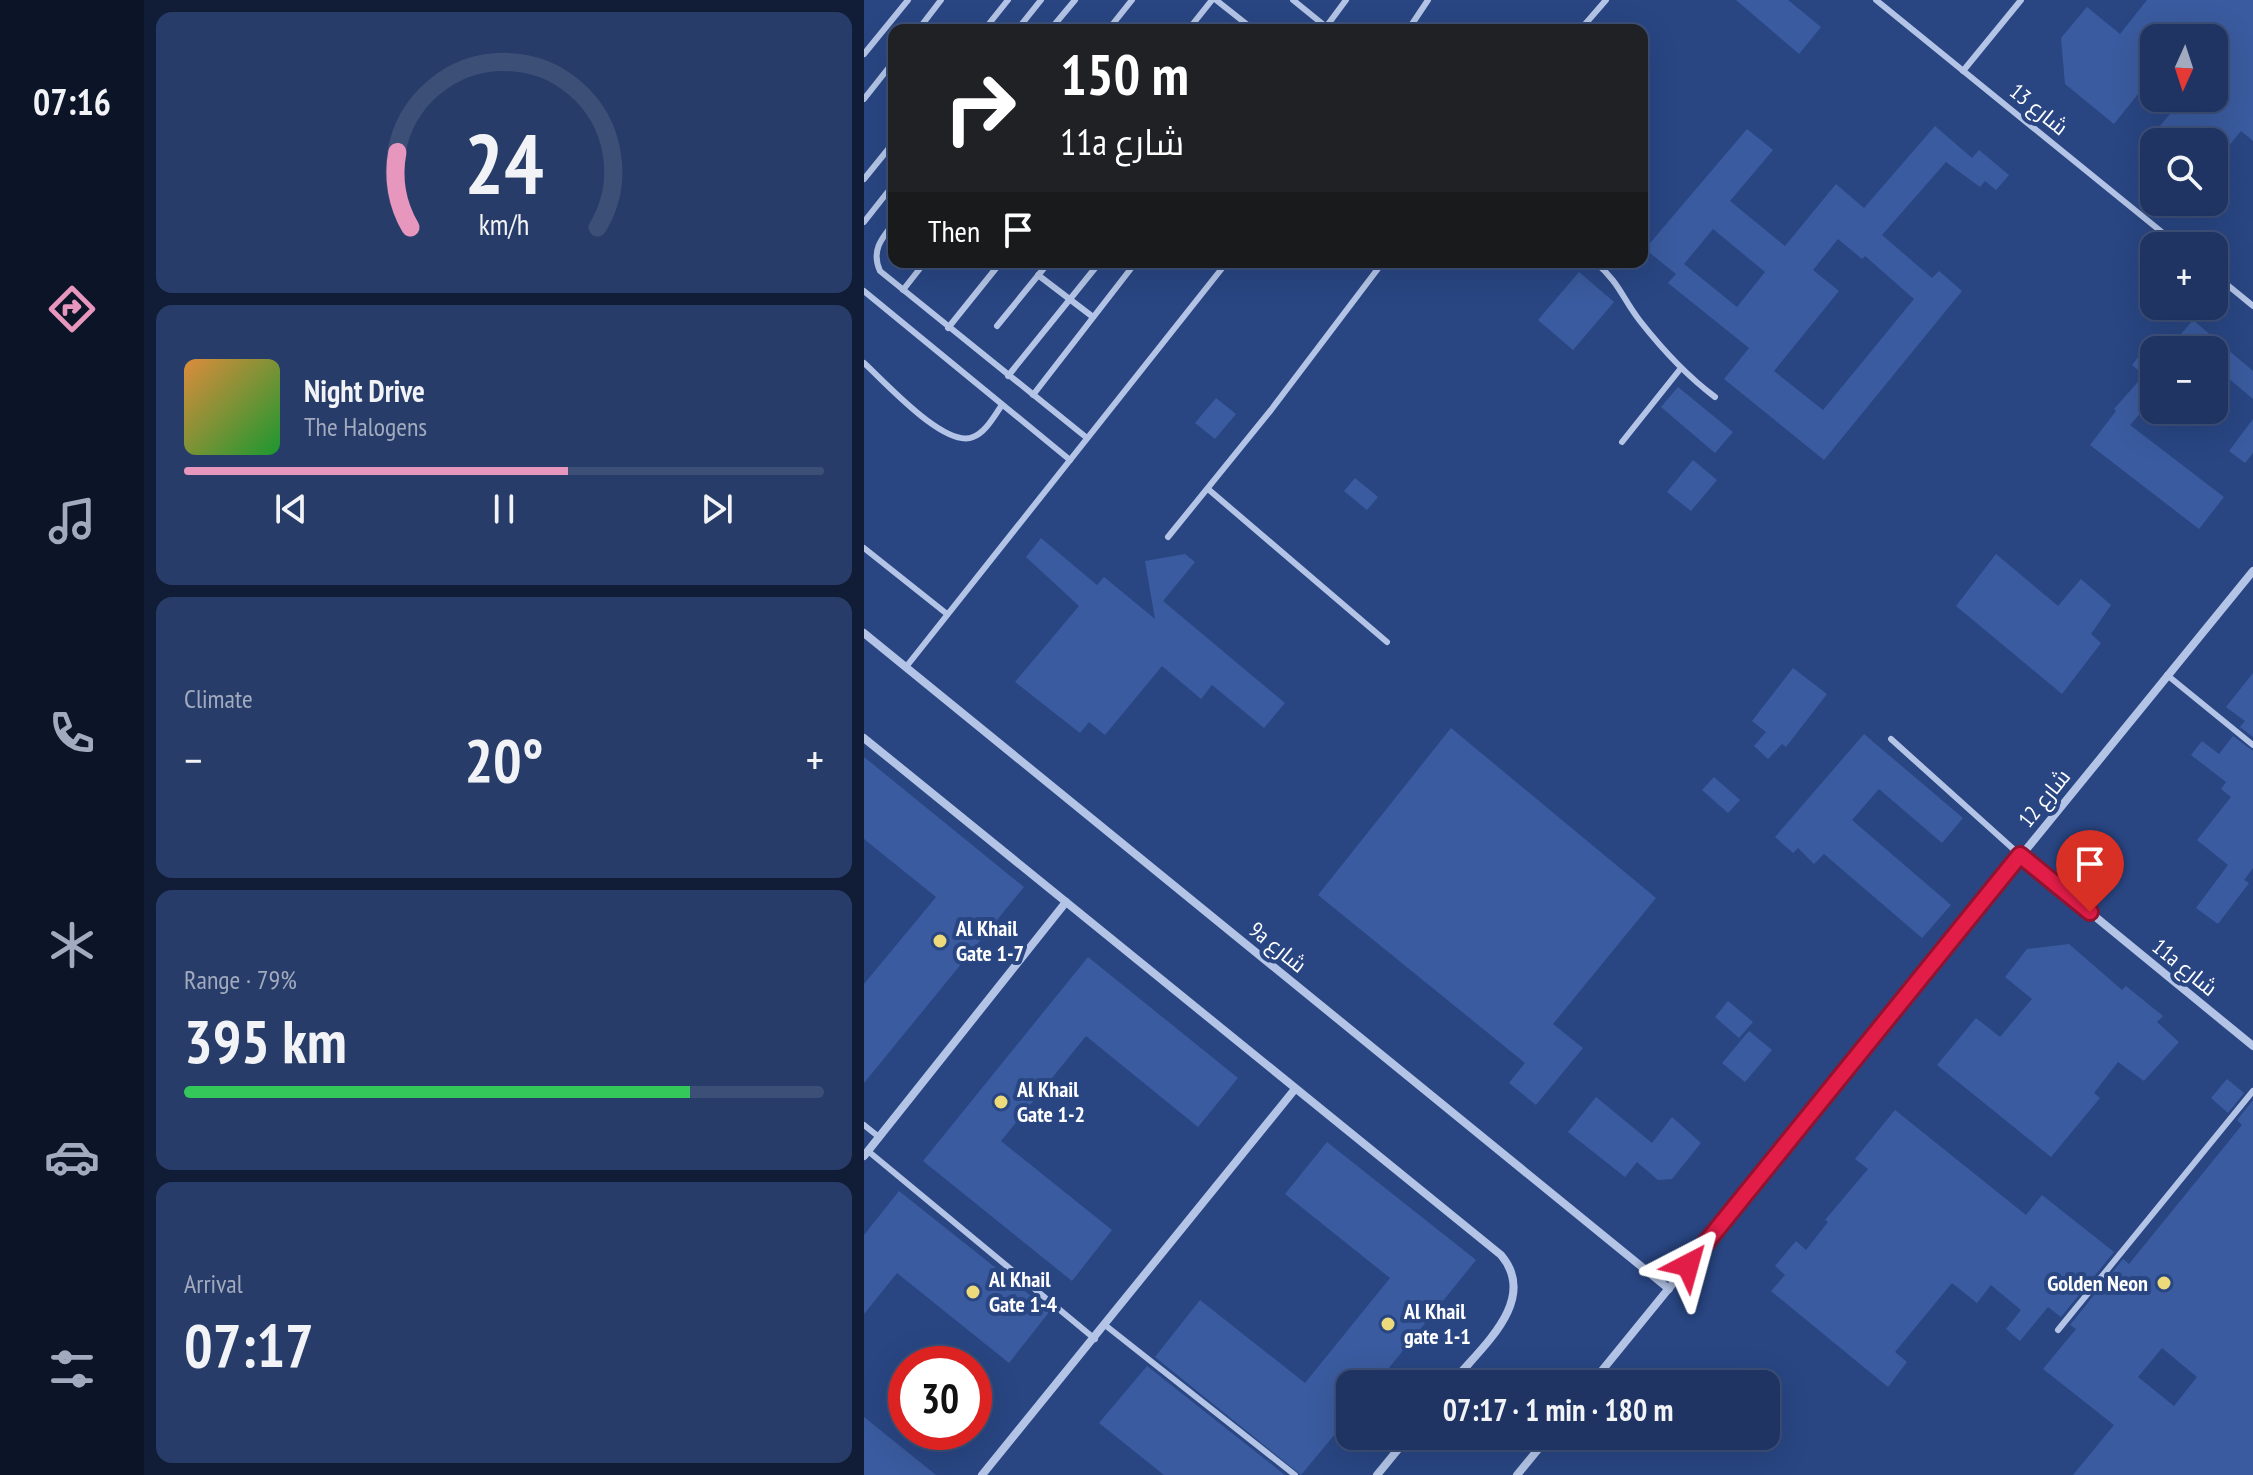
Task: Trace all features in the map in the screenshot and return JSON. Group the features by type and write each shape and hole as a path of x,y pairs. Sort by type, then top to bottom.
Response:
{"street":[{"name":"شارع 12","path":"1602,1370 2253,571"},
{"name":"9a شارع","path":"864,633 1669,1289"},
{"path":"864,738 1508,1263 1515,1283 1513,1305 1462,1370"},
{"name":"11a شارع","path":"2020,855 2253,1046"},
{"path":"866,1153 1066,902"},
{"path":"982,1475 1295,1089"},
{"path":"1377,1475 1398,1450"},
{"path":"1517,1475 1538,1450"}],"lane":[{"path":"888,24 908,0"},
{"path":"923,24 941,0"},
{"path":"989,24 1008,0"},
{"path":"1022,24 1041,0"},
{"path":"1055,24 1075,0"},
{"path":"1113,24 1132,0"},
{"path":"1193,24 1214,0 1246,24"},
{"path":"1293,0 1323,24"},
{"path":"1331,24 1346,0"},
{"path":"1412,24 1428,0"},
{"path":"1585,24 1606,0"},
{"name":"شارع 13","path":"1876,0 2162,232"},
{"path":"1963,71 2021,0"},
{"path":"864,54 888,25"},
{"path":"864,99 888,69"},
{"path":"864,179 888,149"},
{"path":"864,222 888,192"},
{"path":"888,232 878,246 876,263 886,278 1087,438"},
{"path":"903,290 920,268"},
{"path":"948,328 996,268"},
{"path":"997,326 1044,268"},
{"path":"1008,376 1095,268"},
{"path":"1033,395 1131,268"},
{"path":"906,667 1222,268"},
{"path":"1168,537 1378,268"},
{"path":"1602,268 1615,279 1638,319 1681,368 1715,397"},
{"path":"1038,275 1093,317"},
{"path":"2228,285 2253,306"},
{"path":"864,291 1070,460"},
{"path":"864,363 940,431 956,439 978,434 1002,405"},
{"path":"1622,442 1681,368"},
{"path":"1208,489 1387,642"},
{"path":"864,548 947,614"},
{"path":"2167,675 2253,745"},
{"path":"1891,739 2020,855"},
{"path":"2058,1330 2253,1091"},
{"path":"864,1125 879,1137"},
{"path":"866,1153 1095,1339"},
{"path":"1105,1325 1295,1475"}],"building":[{"path":"1736,0 1788,0 1821,27 1799,54"},
{"path":"2147,0 2253,0 2253,141 2241,131 2228,147 2228,128 2158,128 2172,112 2228,112 2228,24 2140,24 2140,92 2114,124 2065,84 2061,38 2087,7 2120,34"},
{"path":"1935,126 1972,158 1979,150 2009,175 1996,190 1985,181 1980,187 1946,162 1882,235 1932,278 1939,271 1962,291 1824,460 1724,379 1749,348 1668,283 1676,274 1648,251 1648,245 1747,129 1773,150 1730,201 1785,246 1836,184 1864,208","holes":["1713,229 1765,272 1737,307 1684,264","1838,239 1862,259 1865,256 1914,299 1823,410 1774,371 1839,291 1813,270"]},
{"path":"1579,272 1614,302 1573,350 1538,320"},
{"path":"2193,320 2212,336 2179,336"},
{"path":"2228,350 2253,371 2253,399 2228,378"},
{"path":"2140,355 2140,372 2132,365"},
{"path":"2140,380 2140,414 2130,425 2224,497 2199,529 2090,445 2116,411 2114,409"},
{"path":"1678,387 1733,432 1715,453 1661,407"},
{"path":"1216,398 1236,414 1215,439 1195,423"},
{"path":"2253,419 2253,453 2245,463 2229,451"},
{"path":"1693,460 1717,480 1691,511 1667,492"},
{"path":"1355,478 1378,497 1367,510 1344,491"},
{"path":"1041,538 1097,585 1104,577 1155,619 1145,561 1185,554 1195,562 1163,601 1285,703 1264,728 1212,685 1201,699 1162,666 1105,735 1089,722 1080,733 1015,682 1079,606 1026,557"},
{"path":"1996,554 2058,606 2081,579 2111,605 2091,634 2101,643 2062,694 1956,606"},
{"path":"1793,668 1827,694 1786,747 1782,744 1768,759 1754,746 1766,732 1752,721"},
{"path":"2253,673 2253,737 2240,727 2245,721 2226,707"},
{"path":"1451,728 1656,898 1553,1024 1583,1048 1536,1105 1509,1083 1525,1063 1318,895"},
{"path":"1864,734 1963,818 1942,843 1879,789 1852,820 1951,905 1922,938 1824,854 1814,864 1798,848 1793,853 1775,837"},
{"path":"2233,736 2253,751 2253,868 2244,880 2249,883 2218,924 2196,908 2228,865 2197,840 2231,797 2221,789 2226,782 2191,755 2202,741 2219,754"},
{"name":"Al Khail Gate 1-7","path":"864,757 1024,887 864,1083 864,984 936,897 864,839"},
{"path":"1714,777 1740,800 1728,813 1702,790"},
{"path":"2069,944 2122,990 2126,986 2163,1016 2157,1022 2179,1042 2144,1081 2118,1062 2094,1093 2100,1098 2051,1157 1937,1065 1976,1018 2000,1037 2032,999 2005,977 2027,949"},
{"name":"Al Khail Gate 1-2","path":"1088,957 1238,1078 1198,1127 1086,1036 1001,1141 1112,1230 1072,1281 923,1161"},
{"path":"1728,1001 1753,1022 1739,1038 1715,1017"},
{"path":"1749,1031 1772,1050 1745,1082 1722,1063"},
{"path":"2227,1079 2244,1093 2228,1113 2211,1098"},
{"path":"1596,1097 1652,1143 1672,1117 1701,1143 1672,1179 1658,1180 1637,1162 1625,1177 1568,1132"},
{"path":"2253,1100 2253,1475 2073,1475 2114,1425 2043,1369 2076,1329 2070,1325 2123,1259 2129,1264 2242,1125 2237,1120","holes":["2162,1348 2197,1377 2174,1406 2138,1377"]},
{"path":"1895,1110 2026,1215 2042,1195 2114,1252 2061,1317 2048,1307 2020,1341 2006,1329 2021,1310 1991,1285 1977,1303 1952,1283 1895,1352 1907,1362 1888,1387 1771,1291 1785,1275 1775,1266 1796,1241 1806,1250 1828,1222 1825,1220 1868,1169 1855,1159"},
{"name":"Al Khail gate 1-1","path":"1327,1142 1476,1260 1387,1370 1336,1370 1336,1433 1301,1475 1155,1357 1200,1300 1305,1383 1390,1278 1285,1194"},
{"name":"Al Khail Gate 1-4","path":"899,1191 1050,1311 1009,1363 992,1346 988,1346 897,1273 864,1314 864,1235"},
{"path":"1147,1366 1285,1475 1164,1475 1099,1423"},
{"path":"864,1417 888,1436 888,1450 905,1450 936,1475 864,1475"}],"place":[{"name":"Al Khail Gate 1-7","path":"940,941"},
{"name":"Al Khail Gate 1-2","path":"1001,1102"},
{"name":"Golden Neon","path":"2164,1283"},
{"name":"Al Khail Gate 1-4","path":"973,1292"},
{"name":"Al Khail gate 1-1","path":"1388,1324"}],"route":[{"path":"1688,1265 2020,855 2090,912"}]}
